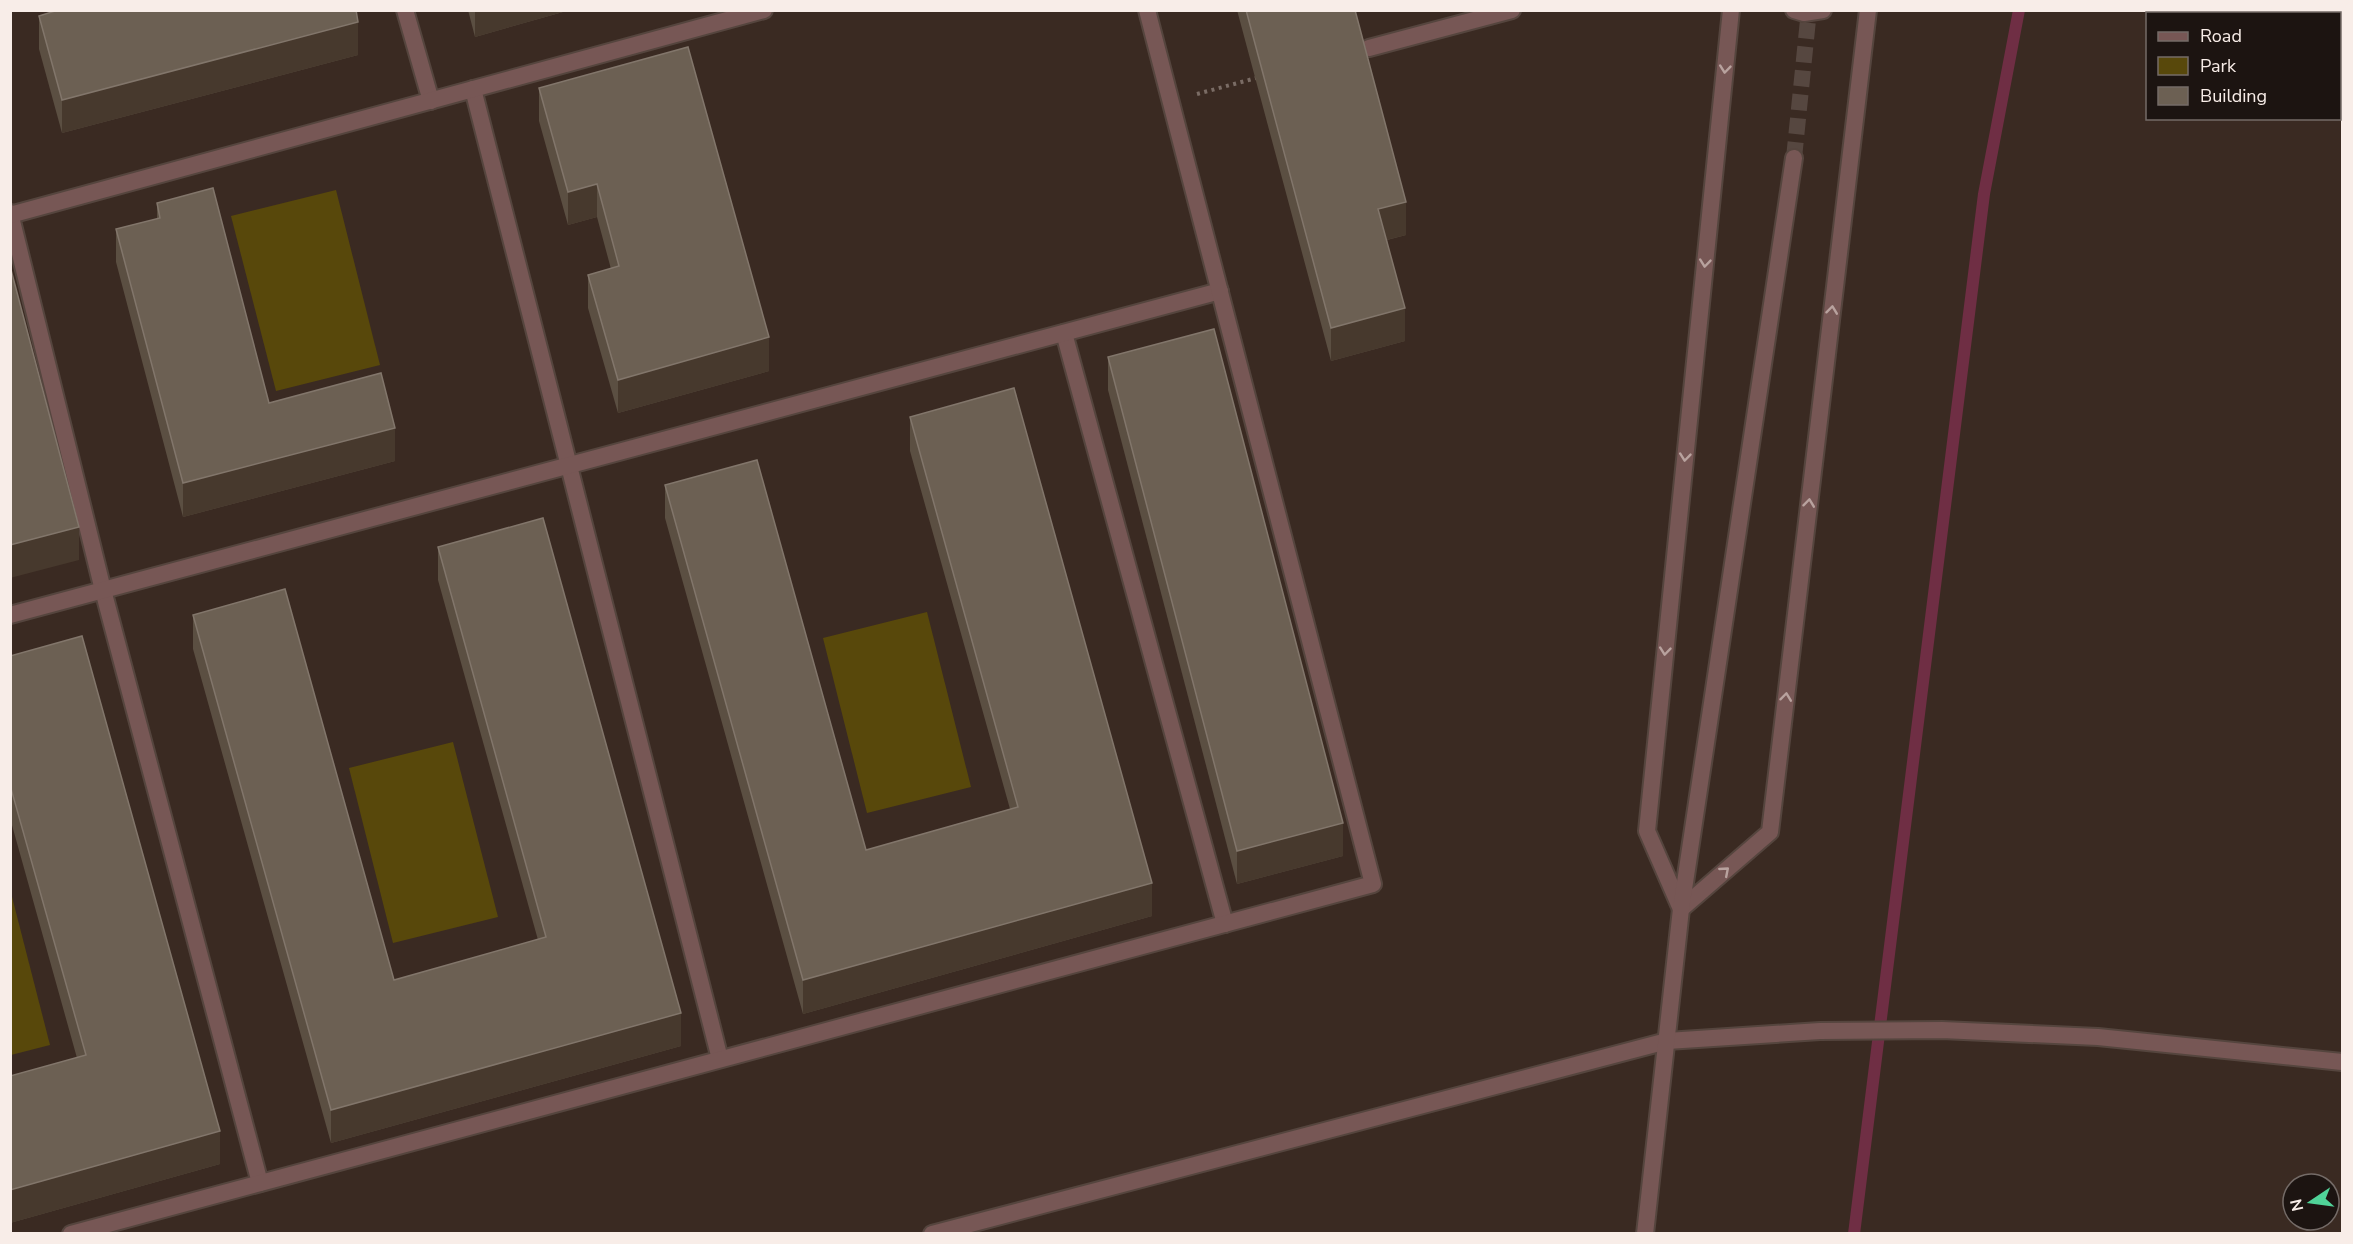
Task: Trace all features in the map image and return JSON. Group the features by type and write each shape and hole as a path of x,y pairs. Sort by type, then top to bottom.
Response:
{"street":[{"path":"405,10 431,101"},
{"path":"260,1183 104,590 11,214 431,101 740,14 764,10"},
{"path":"71,1233 1373,884 1147,10"},
{"path":"1369,48 1512,10"},
{"path":"1681,909 1647,831 1731,10"},
{"path":"1794,10 1804,13 1823,10"},
{"path":"1681,909 1770,832 1868,10"},
{"path":"473,89 720,1059"},
{"path":"1645,1233 1681,909 1794,158"},
{"path":"10,615 1220,291"},
{"path":"1064,333 1225,924"},
{"path":"932,1233 1667,1041 1820,1031 1942,1030 2098,1037 2343,1062"}],"path":[{"path":"1170,101 1267,75"}],"green space":[{"path":"336,190 380,365 276,391 231,216"},
{"path":"927,612 971,787 867,813 823,638"},
{"path":"453,742 498,917 393,943 349,768"},
{"path":"10,889 50,1045 11,1055 10,1055"}],"building":[{"path":"58,10 356,10 358,22 62,100 39,16"},
{"path":"1246,10 1355,10 1406,202 1378,209 1405,308 1331,328"},
{"path":"688,47 769,337 618,380 588,275 619,266 597,184 568,192 539,88"},
{"path":"213,188 269,403 381,373 395,428 183,483 116,229 160,218 157,203"},
{"path":"10,266 79,527 10,545"},
{"path":"1214,329 1343,823 1237,851 1108,357"},
{"path":"1014,388 1152,883 803,980 665,485 757,460 866,850 1018,807 910,417"},
{"path":"543,518 681,1013 331,1110 193,615 285,589 394,980 546,937 438,547"},
{"path":"82,636 220,1131 10,1190 10,1076 86,1055 10,785 10,656"}],"waterway":[{"path":"1854,1234 1984,194 2019,10"}],"tunnel":[{"path":"1794,158 1809,10"}]}
